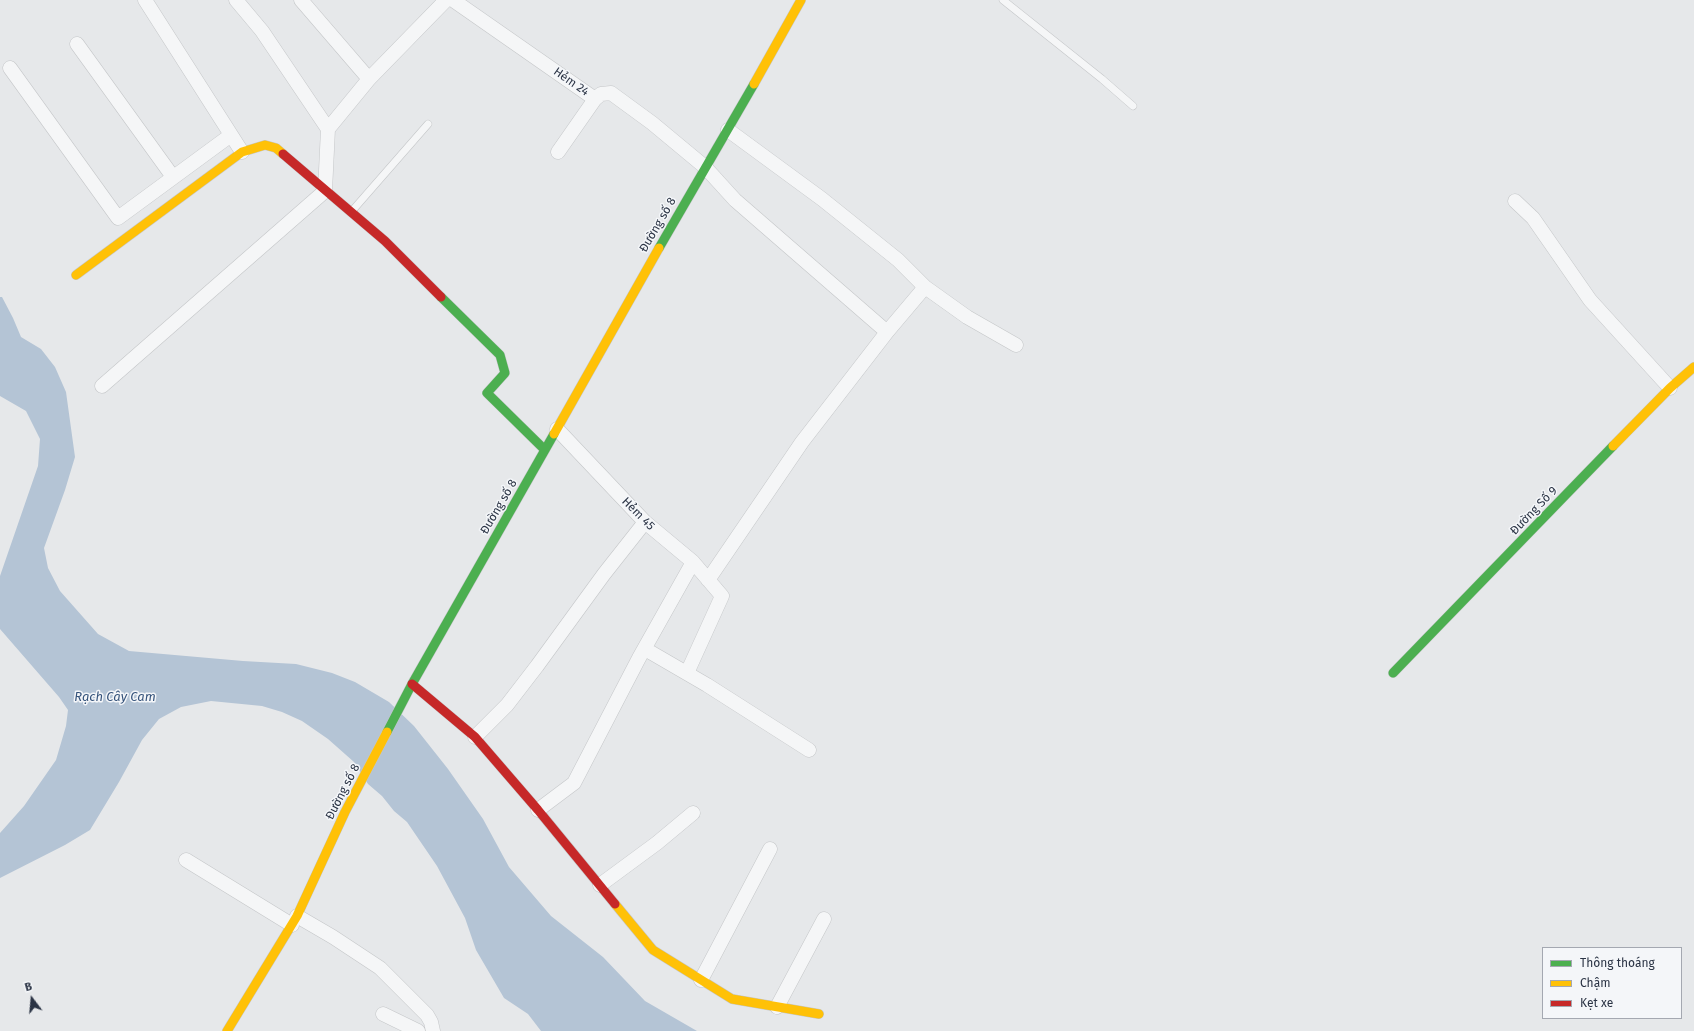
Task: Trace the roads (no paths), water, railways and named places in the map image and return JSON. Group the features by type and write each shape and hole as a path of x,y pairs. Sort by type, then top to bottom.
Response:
{"street":[{"path":"146,0 242,152"},
{"path":"236,0 262,31 328,129"},
{"path":"301,0 369,79"},
{"path":"102,386 325,191 328,129 369,79 446,0"},
{"name":"Hẻm 24","path":"453,0 595,99 601,94 611,93 652,123 706,167"},
{"name":"Đường số 8","path":"227,1031 294,920 345,812 412,684 801,0"},
{"path":"77,44 173,177"},
{"path":"10,68 118,218 230,135"},
{"path":"558,152 595,99"},
{"path":"728,130 822,199 898,260 925,286 967,317 1016,345"},
{"path":"76,275 242,152 265,145 276,148 385,241 500,355 506,373 487,393 545,450"},
{"path":"706,167 735,200 887,332"},
{"path":"1515,201 1533,218 1590,300 1670,388"},
{"path":"708,580 802,442 887,332 925,286"},
{"name":"Đường Số 9","path":"1393,673 1670,388 1694,366"},
{"name":"Hẻm 45","path":"557,429 645,522 693,562 722,596 687,673"},
{"path":"475,737 507,705 604,574 645,522"},
{"path":"538,810 574,783 693,562"},
{"path":"645,649 687,673 809,750"},
{"path":"412,684 475,737 538,810 653,950 732,999 819,1014"},
{"path":"600,886 694,813"},
{"path":"701,980 770,849"},
{"path":"186,860 294,920 334,937 380,968 427,1015 431,1022 433,1031"},
{"path":"777,1007 824,919"},
{"path":"383,1014 418,1031"}],"lane":[{"path":"1003,0 1102,79 1133,106"},
{"path":"351,213 428,124"}],"water":[{"name":"Rạch Cây Cam","path":"0,297 2,297 21,337 41,349 55,367 66,392 75,457 44,548 48,568 60,591 98,634 129,651 296,664 332,673 355,682 389,702 414,726 448,769 483,819 509,867 551,916 603,957 645,1001 697,1031 541,1031 528,1014 504,998 476,950 465,918 437,866 407,822 368,784 354,762 328,739 302,721 282,712 262,706 211,701 181,707 159,719 142,740 90,830 65,845 0,878 0,833 24,806 56,760 66,726 68,710 59,697 0,629 0,576 38,466 40,439 26,411 0,396"}]}
